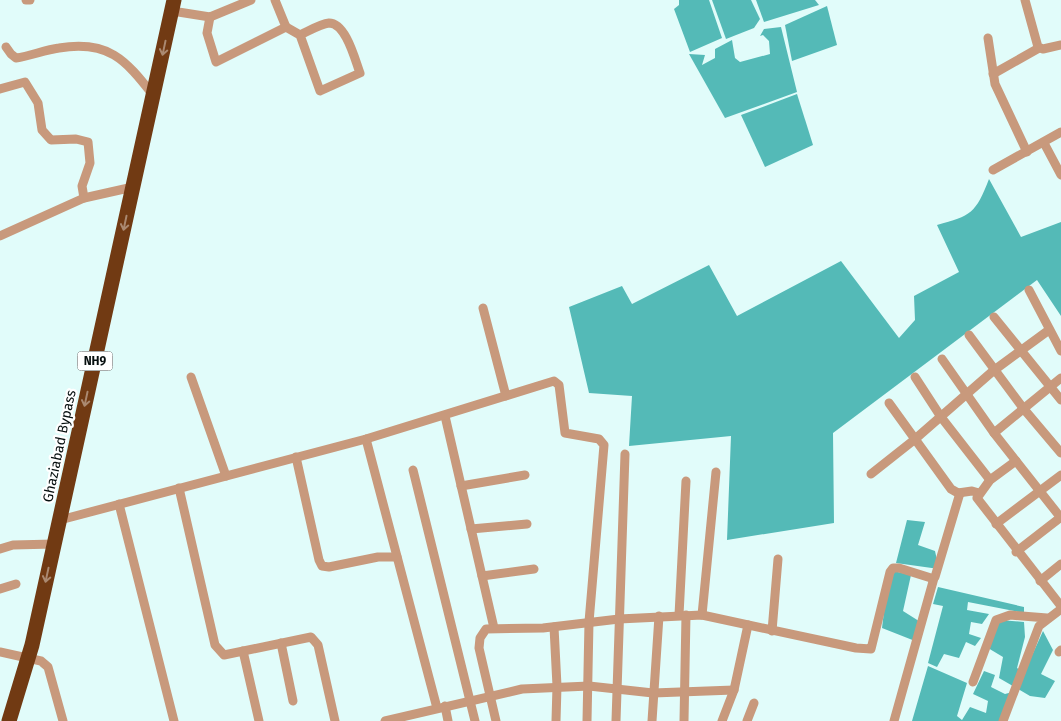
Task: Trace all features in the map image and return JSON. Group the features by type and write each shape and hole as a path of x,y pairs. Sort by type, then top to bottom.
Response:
{"highway":[{"name":"Ghaziabad Bypass","path":"9,721 28,658 60,520 173,6"}],"street":[{"path":"173,6 210,17 251,0"},
{"path":"274,0 286,27 300,35 320,91 360,73 343,30 336,24 328,23 300,35"},
{"path":"1025,0 1036,44 1039,48"},
{"path":"210,17 207,33 216,62 286,27"},
{"path":"988,38 993,74 1000,100 1027,152"},
{"path":"993,74 1039,48 1061,45"},
{"path":"6,47 16,58 58,48 98,47 124,60 153,95"},
{"path":"0,89 25,82 38,103 42,130 51,140 76,139 88,142 90,163 82,186 84,198"},
{"path":"993,170 1044,144 1061,132"},
{"path":"1044,144 1061,175"},
{"path":"0,236 84,198 133,187"},
{"path":"1029,290 1061,351"},
{"path":"483,308 506,396"},
{"path":"994,317 1061,400"},
{"path":"871,474 914,440 994,371 1049,330"},
{"path":"969,335 1022,408 1061,453"},
{"path":"942,360 994,433 1061,517 1016,552"},
{"path":"191,377 226,476"},
{"path":"915,377 941,417 990,480"},
{"path":"994,433 1022,408 1061,378"},
{"path":"60,520 366,439 445,416 549,382 557,382 565,433 599,439 604,445 589,622 587,721"},
{"path":"889,403 914,440 950,487 960,493 972,490 979,493"},
{"path":"445,416 494,628"},
{"path":"366,439 397,557 441,707 448,721"},
{"path":"616,721 625,454"},
{"path":"296,457 322,566 329,567 378,557 397,557"},
{"path":"1003,721 1035,633 1061,607 1016,552 978,501 979,493 990,480 1016,461"},
{"path":"413,470 475,721"},
{"path":"702,615 716,472"},
{"path":"461,486 525,475"},
{"path":"996,524 1061,475"},
{"path":"684,721 686,692 683,615 686,481"},
{"path":"179,488 215,645 224,655 311,637 316,640 335,721"},
{"path":"894,721 960,493"},
{"path":"119,504 174,721"},
{"path":"471,529 527,524"},
{"path":"0,549 12,546 54,544"},
{"path":"772,631 778,559"},
{"path":"1040,581 1061,564"},
{"path":"496,721 480,648 480,638 486,629 554,627 619,619 702,615 869,650 873,646 890,572 893,568 934,578"},
{"path":"482,576 534,569"},
{"path":"0,589 16,584"},
{"path":"973,682 996,620 1010,615 1048,618"},
{"path":"652,721 659,616"},
{"path":"722,721 734,690 748,625"},
{"path":"554,627 557,686 556,721"},
{"path":"281,643 294,701"},
{"path":"244,651 259,721"},
{"path":"0,652 41,661 50,669 63,721"},
{"path":"390,720 424,716 441,707 522,689 589,686 653,693 734,690"},
{"path":"748,721 754,703"}],"water":[{"path":"679,0 709,0 722,38 690,52 674,9 679,5"},
{"path":"712,0 751,0 760,19 754,28 726,39"},
{"path":"756,0 815,0 819,5 764,22"},
{"path":"827,6 837,45 792,61 785,25"},
{"path":"781,27 797,92 725,118 689,54 705,55 702,65 715,58 715,49 732,40 735,58 740,62 770,54 769,41 763,35 760,36 764,29"},
{"path":"797,94 813,145 765,167 741,115"},
{"path":"989,179 1021,237 1061,222 1061,316 1037,280 833,433 834,523 727,540 731,436 629,446 632,396 589,393 569,307 622,286 632,304 709,265 737,316 841,261 899,338 915,320 914,296 959,272 937,225 958,219 971,211 980,199"},
{"path":"907,520 925,522 918,545 935,551 939,569 896,563"},
{"path":"889,570 911,575 903,611 922,623 915,641 882,628"},
{"path":"938,587 1024,607 1024,613 968,602 967,610 989,614 982,624 971,622 969,634 981,638 975,646 966,642 959,658 944,654 937,667 928,663 943,606 933,604"},
{"path":"1000,620 1024,622 1025,637 1017,668 1024,673 1043,631 1053,650 1041,674 1055,681 1045,698 1030,696 999,678 1003,657 988,648"},
{"path":"928,666 967,683 957,716 962,720 970,707 986,713 988,701 973,694 984,671 995,675 991,687 1005,694 1016,691 1005,721 912,721"}]}
